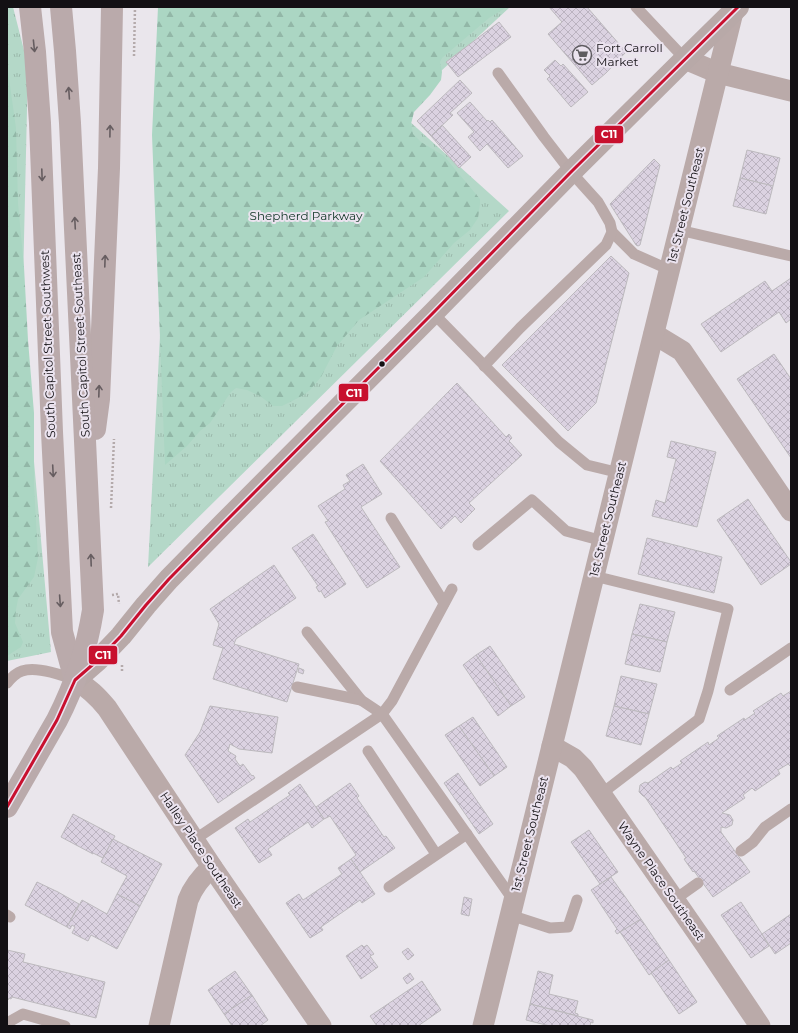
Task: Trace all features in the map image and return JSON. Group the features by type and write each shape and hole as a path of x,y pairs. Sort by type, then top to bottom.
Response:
{"main road":[{"name":"South Capitol Street Southwest","path":"30,7 40,124 52,432 62,632 75,680"},
{"name":"South Capitol Street Southeast","path":"7,807 57,720 75,680 86,648 94,610 70,123 66,51 61,7"},
{"path":"88,485 100,391 109,161 112,7"},
{"path":"75,680 98,660 117,640 169,579 219,528 571,172 736,10"}],"street":[{"name":"1st Street Southeast","path":"483,1026 718,73 736,10"},
{"path":"685,59 718,73 791,91"},
{"path":"654,334 682,351 791,511"},
{"name":"Halley Place Southeast","path":"75,680 99,697 107,708 212,867 321,1026"},
{"name":"Wayne Place Southeast","path":"552,746 573,758 583,768 760,1026"},
{"path":"159,1026 188,900 198,880 212,867"}],"lane":[{"path":"636,7 685,59"},
{"path":"498,73 571,172 598,202 610,223 612,232 634,254 670,270"},
{"path":"680,230 791,256"},
{"path":"484,366 520,328 606,245 612,232"},
{"path":"433,313 559,442 587,465 620,473"},
{"path":"478,545 532,500 566,532 602,541"},
{"path":"391,518 444,603"},
{"path":"594,576 728,609 708,691 699,719 602,794"},
{"path":"194,840 382,714 392,701 452,589"},
{"path":"308,632 361,700 382,714 467,834 512,908 550,928 568,927 576,900"},
{"path":"730,690 791,648"},
{"path":"7,683 18,673 28,670 47,671 75,680"},
{"path":"297,687 361,700"},
{"path":"368,751 436,854"},
{"path":"741,851 753,842 765,827 791,809"},
{"path":"389,887 467,834"},
{"path":"674,900 698,883"},
{"path":"7,1023 23,1014 65,1026"}],"green space":[{"path":"7,7 13,7 28,66 22,327 51,652 7,661"},
{"name":"Shepherd Parkway","path":"158,7 507,7 489,18 442,58 440,62 442,72 441,80 430,95 414,112 411,124 413,134 421,142 444,156 480,199 478,218 470,230 454,243 424,277 359,320 337,346 321,377 310,390 302,396 282,406 273,406 260,396 247,390 236,388 231,392 210,423 165,465 152,135"},
{"name":"Shepherd Parkway","path":"177,7 510,7 398,111 509,211 148,567"},
{"path":"7,21 8,71 16,128 18,203 34,413 34,484 38,558 34,577 18,599 16,610 15,623 23,642 21,647 7,656"}],"building":[{"path":"549,7 587,7 626,52 592,85 548,34 562,22"},
{"path":"499,22 511,37 458,77 446,62"},
{"path":"555,60 561,66 563,64 588,92 571,107 547,79 550,76 544,70"},
{"path":"460,80 472,93 450,113 453,115 431,136 417,121"},
{"path":"470,102 487,121 488,120 490,122 492,120 523,156 508,168 487,144 480,151 468,137 474,132 457,113"},
{"path":"442,125 471,157 459,168 431,136"},
{"path":"747,150 780,158 773,186 740,178"},
{"path":"654,159 660,165 640,245 638,246 610,204"},
{"path":"740,178 773,186 766,214 733,206"},
{"path":"611,256 629,273 596,403 568,431 502,365"},
{"path":"791,278 791,319 786,323 779,312 721,352 701,324 765,281 772,291"},
{"path":"774,354 791,379 791,458 737,379"},
{"path":"457,383 506,437 509,434 512,438 509,441 522,455 469,503 475,509 461,523 455,516 441,529 380,461"},
{"path":"671,441 716,452 697,527 652,516 656,500 665,503 676,459 667,457"},
{"path":"363,464 382,494 361,507 400,567 367,588 325,522 328,521 318,506 345,489 343,485 350,481 346,475"},
{"path":"748,499 791,562 791,564 761,585 717,520"},
{"path":"313,534 346,584 325,598 321,591 319,592 316,587 318,586 292,548"},
{"path":"647,538 722,557 714,593 638,574"},
{"path":"274,565 296,598 236,639 234,644 299,664 287,702 213,679 223,648 213,645 219,624 210,609"},
{"path":"640,604 675,612 667,642 632,634"},
{"path":"632,634 667,642 660,672 625,664"},
{"path":"490,646 525,697 511,706 476,655"},
{"path":"476,655 511,706 498,716 463,665"},
{"path":"299,668 304,670 303,674 298,672"},
{"path":"621,676 657,684 649,714 614,706"},
{"path":"791,691 791,766 788,764 778,770 780,774 755,791 752,788 743,795 745,798 722,813 730,815 733,820 732,825 726,828 721,827 721,832 750,872 713,897 684,859 686,858 645,797 639,792 640,785 645,782 648,783 671,767 673,769 682,763 680,761 708,742 709,745 719,738 717,736 744,718 745,720 755,713 753,711 781,693 783,696"},
{"path":"210,706 278,717 272,753 239,749 230,744 228,751 236,756 235,759 240,766 243,764 255,778 218,803 185,755 200,732"},
{"path":"614,706 649,714 641,745 606,736"},
{"path":"473,717 507,767 494,776 459,726"},
{"path":"459,726 494,776 480,786 445,735"},
{"path":"458,773 493,824 479,834 444,783"},
{"path":"350,783 359,796 357,798 384,837 386,836 395,848 360,872 351,859 356,855 330,816 324,819 316,807"},
{"path":"300,784 324,819 312,828 308,822 268,849 272,855 259,863 235,828 248,819 250,822 290,795 288,793"},
{"path":"73,814 115,836 103,858 61,837"},
{"path":"589,830 618,872 600,884 571,842"},
{"path":"113,839 162,864 140,906 117,894 127,876 101,862"},
{"path":"351,859 375,894 362,903 360,900 321,927 323,930 310,938 286,903 299,894 303,900 342,874 338,868"},
{"path":"611,877 641,919 617,934 615,931 617,929 591,890"},
{"path":"37,882 79,904 67,927 25,905"},
{"path":"117,894 140,906 117,949 91,935 88,941 72,933 75,927 72,925 70,929 67,927 82,900 107,914"},
{"path":"464,897 472,899 469,916 461,914"},
{"path":"741,902 769,946 751,958 721,915"},
{"path":"791,914 791,943 775,954 762,934"},
{"path":"641,919 669,960 649,975 620,932"},
{"path":"362,945 364,947 367,945 374,954 370,956 378,967 361,979 346,956"},
{"path":"408,948 414,955 408,960 402,952"},
{"path":"7,950 25,954 23,962 105,982 96,1018 12,997 11,999 9,998 7,1000"},
{"path":"669,960 697,1002 679,1014 651,973"},
{"path":"235,971 252,995 224,1014 208,990"},
{"path":"538,971 553,975 549,994 578,1001 575,1013 578,1014 578,1016 530,1004"},
{"path":"410,973 414,979 407,984 403,978"},
{"path":"422,981 441,1010 418,1026 377,1026 370,1016"},
{"path":"252,995 268,1020 260,1026 232,1026 224,1014"},
{"path":"530,1004 593,1020 593,1023 591,1022 590,1026 550,1026 526,1020"}],"transit line":[{"name":"C11","path":"7,807 57,720 75,680 98,660 121,636 169,579 224,523 571,172 738,7"}],"place":[{"name":"Fort Carroll Market","path":"582,55"}]}
